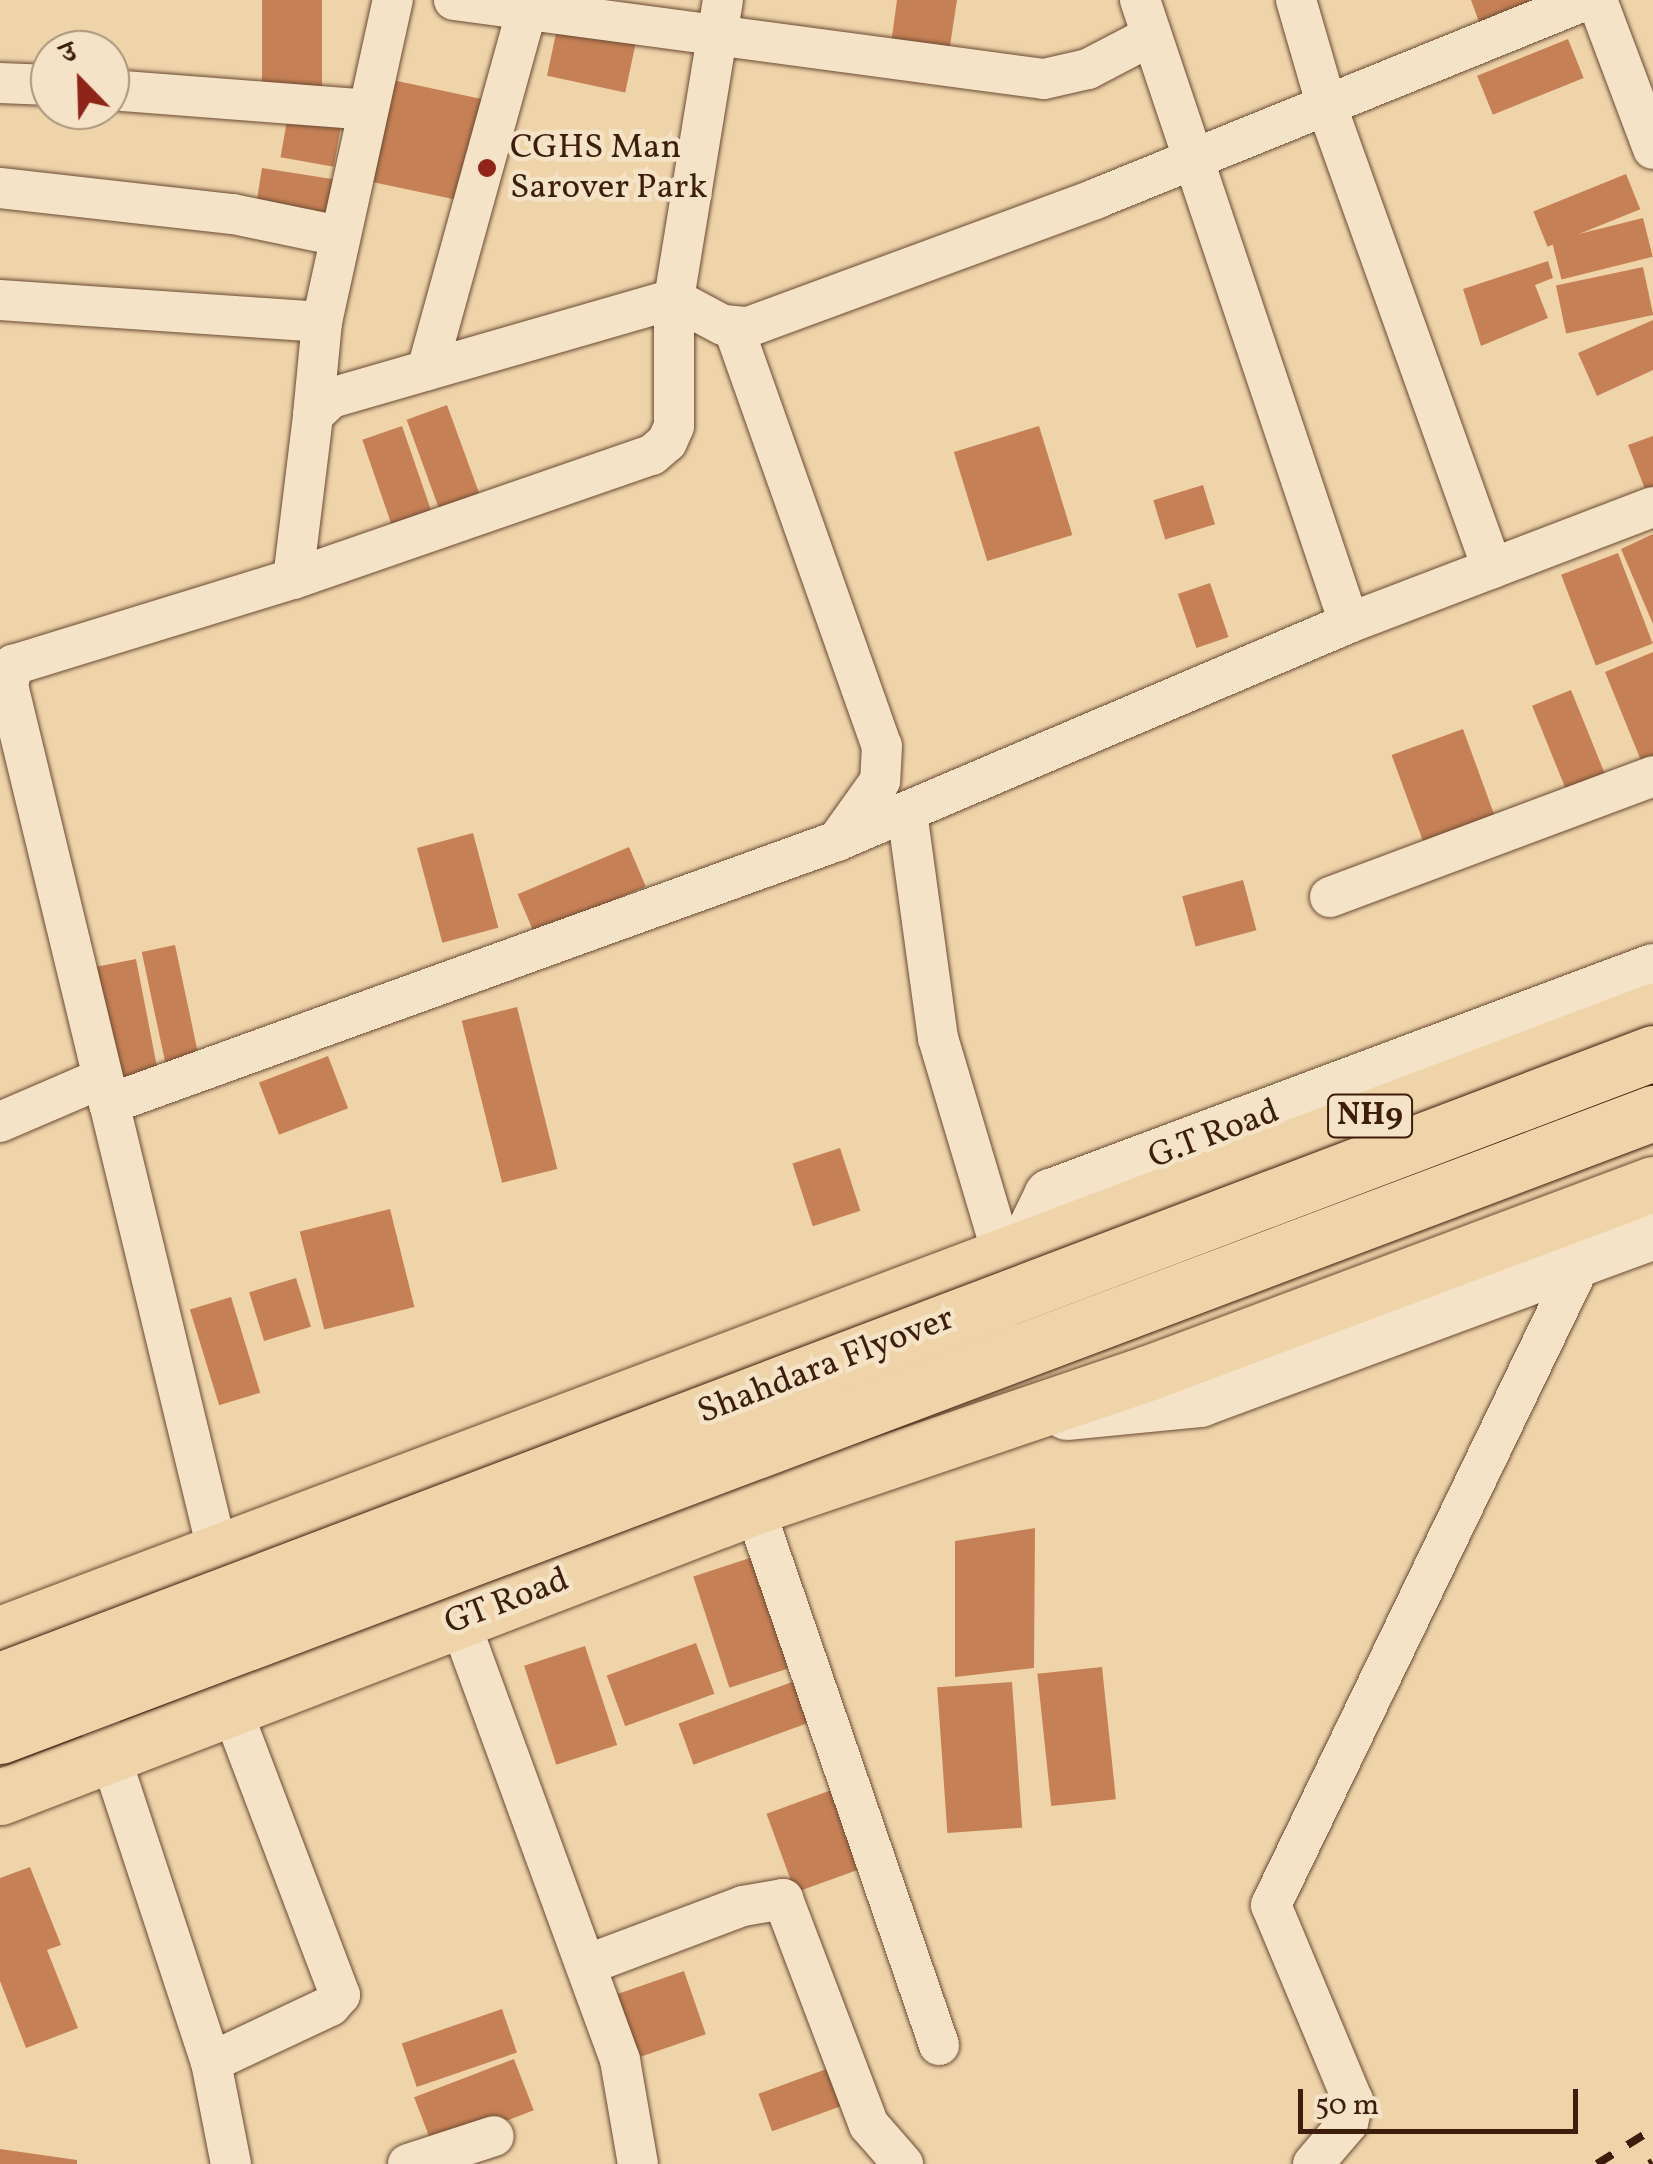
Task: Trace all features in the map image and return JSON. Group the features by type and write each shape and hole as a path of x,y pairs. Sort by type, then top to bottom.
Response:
{"main road":[{"name":"G.T Road","path":"1014,1249 1051,1196 1653,970"},
{"name":"Shahdara Flyover","path":"217,1549 1653,1011"},
{"name":"Shahdara Flyover","path":"0,1680 1653,1053"},
{"name":"Shahdara Flyover","path":"0,1736 1653,1113"},
{"path":"1018,1417 1653,1184"},
{"path":"1018,1417 1199,1399 1653,1231"},
{"name":"GT Road","path":"0,1798 112,1758 230,1706 754,1507 1018,1417"},
{"path":"0,1634 217,1549"}],"street":[{"path":"293,580 322,322 394,0"},
{"path":"454,0 718,19 1044,79 1088,69 1146,18 1349,624"},
{"path":"1296,0 1327,107 1492,568"},
{"path":"734,328 1194,160 1586,0"},
{"path":"1597,0 1653,149"},
{"path":"427,370 505,6"},
{"path":"217,1549 4,672 22,659 293,580 652,455 674,426 674,298 718,19"},
{"path":"0,84 30,85"},
{"path":"130,92 367,110"},
{"path":"0,188 233,214 340,236"},
{"path":"313,416 331,398 674,298 734,328 882,746 880,780 837,842"},
{"path":"0,300 322,322"},
{"path":"0,1122 105,1091 837,842 1349,624 1653,506"},
{"path":"1330,897 1653,776"},
{"path":"907,812 938,1038 1014,1249"},
{"path":"1313,2164 1348,2123 1353,2101 1271,1905 1584,1256"},
{"path":"754,1507 940,2046"},
{"path":"61,1608 211,2062 232,2164"},
{"path":"459,1620 620,2060 638,2164"},
{"path":"211,2062 330,2006 340,1995 230,1706"},
{"path":"586,1964 743,1906 783,1899 869,2126 904,2164"},
{"path":"408,2164 494,2136"}],"building":[{"path":"262,0 322,0 322,89 262,89"},
{"path":"897,0 957,0 948,59 890,51"},
{"path":"1471,0 1566,0 1482,30"},
{"path":"558,24 636,41 625,92 547,76"},
{"path":"1568,39 1584,78 1493,115 1477,76"},
{"path":"388,79 484,99 462,201 366,181"},
{"path":"289,109 342,118 334,167 280,157"},
{"path":"262,168 335,180 328,224 255,212"},
{"path":"1626,174 1640,209 1548,247 1533,211"},
{"path":"1643,218 1653,257 1561,280 1552,241"},
{"path":"1548,261 1553,278 1535,285 1548,318 1481,346 1463,289"},
{"path":"1643,267 1653,315 1566,333 1556,286"},
{"path":"1653,320 1653,370 1597,396 1578,353"},
{"path":"447,405 485,508 444,523 407,420"},
{"path":"402,426 435,522 395,536 362,440"},
{"path":"1039,426 1072,535 987,561 954,452"},
{"path":"1653,436 1653,495 1648,497 1628,445"},
{"path":"1203,485 1215,524 1165,539 1153,500"},
{"path":"1653,534 1653,624 1621,549"},
{"path":"1618,553 1653,644 1596,665 1561,575"},
{"path":"1210,583 1229,637 1196,648 1178,594"},
{"path":"1653,652 1653,765 1644,768 1605,672"},
{"path":"1571,690 1610,787 1571,803 1532,706"},
{"path":"1463,729 1501,832 1429,858 1392,755"},
{"path":"473,833 498,928 442,943 417,848"},
{"path":"629,847 646,887 534,934 518,894"},
{"path":"1243,880 1256,930 1196,947 1182,896"},
{"path":"175,945 201,1068 168,1075 142,952"},
{"path":"136,959 159,1078 117,1086 94,967"},
{"path":"517,1007 557,1169 502,1183 462,1021"},
{"path":"328,1056 348,1108 279,1135 259,1083"},
{"path":"840,1148 860,1211 813,1226 792,1163"},
{"path":"390,1209 414,1307 324,1329 300,1231"},
{"path":"296,1278 311,1327 264,1341 249,1292"},
{"path":"231,1297 260,1393 219,1405 190,1310"},
{"path":"1035,1528 1034,1668 955,1677 955,1541"},
{"path":"756,1556 792,1667 729,1688 693,1576"},
{"path":"696,1643 714,1694 625,1726 607,1675"},
{"path":"585,1646 617,1745 556,1765 524,1666"},
{"path":"1102,1667 1116,1799 1051,1806 1037,1674"},
{"path":"795,1681 810,1722 694,1765 678,1723"},
{"path":"1012,1682 1022,1828 947,1833 937,1687"},
{"path":"837,1788 866,1867 795,1893 767,1814"},
{"path":"30,1867 61,1945 47,1950 78,2028 26,2048 0,1981 0,1878"},
{"path":"684,1971 706,2034 632,2060 610,1996"},
{"path":"502,2009 517,2052 417,2087 402,2044"},
{"path":"514,2059 534,2110 434,2149 414,2097"},
{"path":"843,2063 857,2101 772,2131 758,2094"},
{"path":"0,2149 77,2160 77,2164 0,2164"}],"railway":[{"path":"1597,2164 1653,2129"},
{"path":"1649,2164 1653,2162"}],"place":[{"name":"CGHS Man Sarover Park","path":"487,168"}]}
